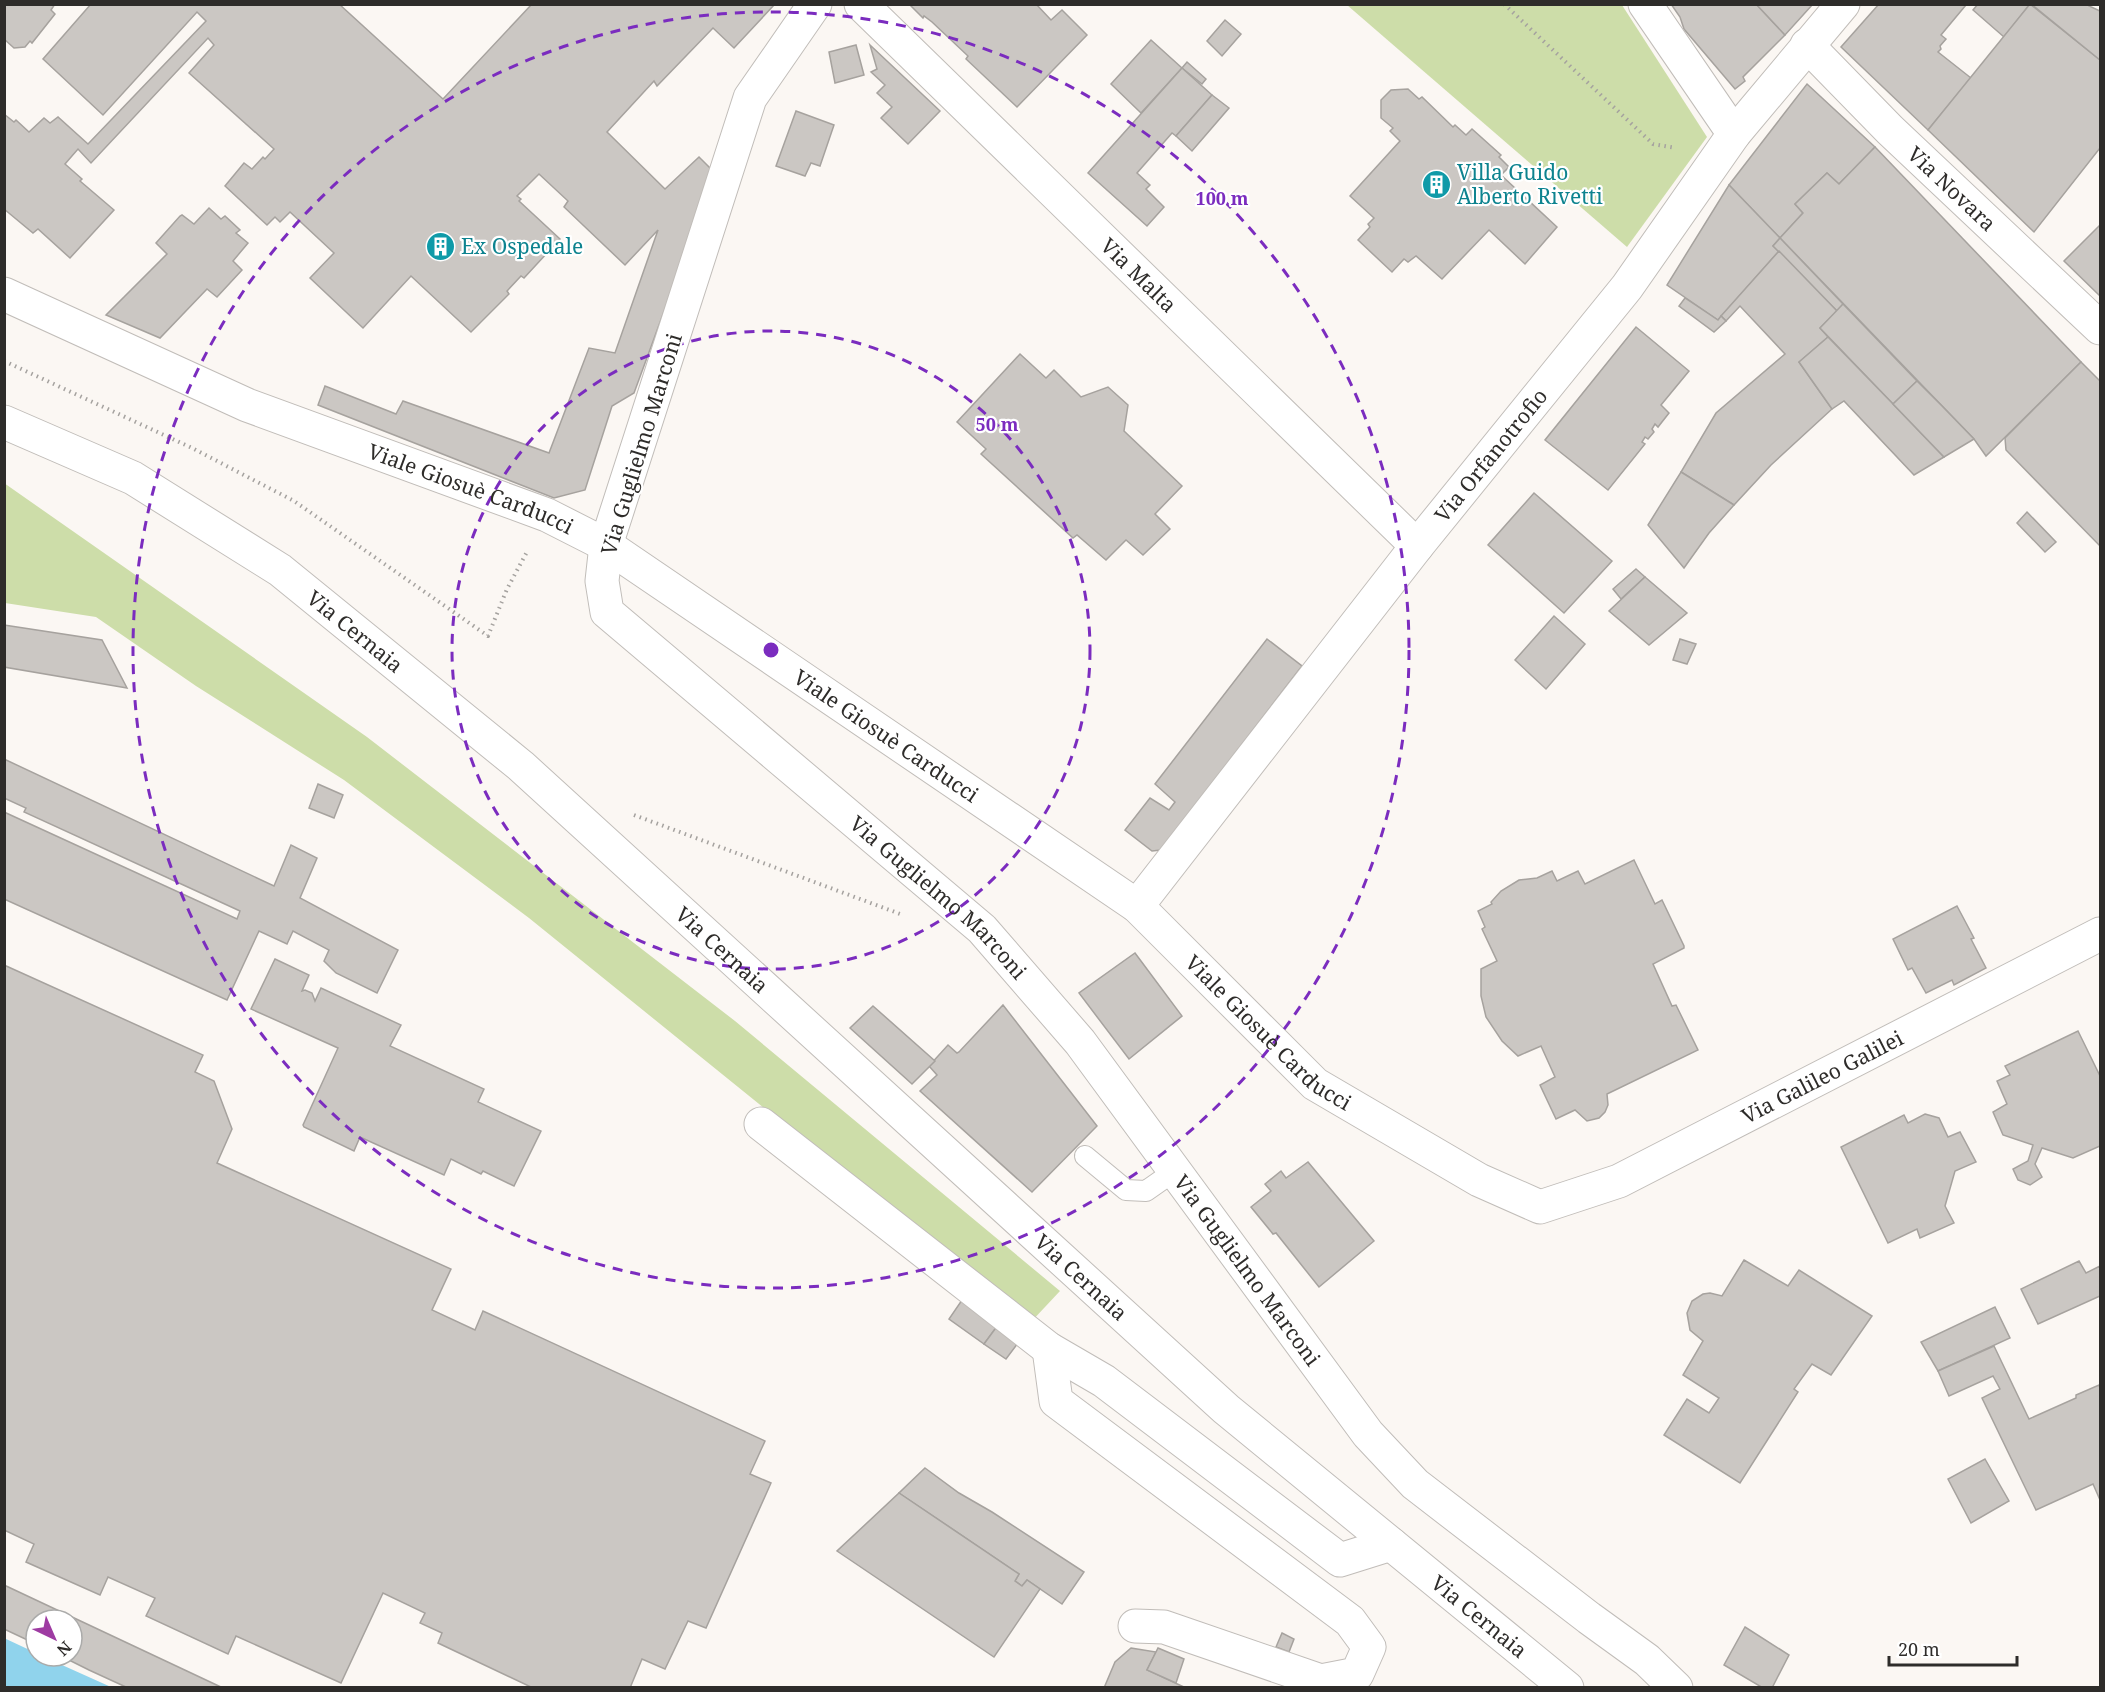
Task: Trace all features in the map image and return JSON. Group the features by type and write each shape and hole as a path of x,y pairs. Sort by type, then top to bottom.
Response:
{"street":[{"name":"Via Guglielmo Marconi","path":"815,4 750,98 606,545 602,581 606,612 982,929 1080,1042 1368,1434 1415,1484 1647,1660 1676,1688"},
{"name":"Via Malta","path":"861,4 1417,546"},
{"path":"1645,4 1726,145"},
{"name":"Via Orfanotrofio","path":"1137,906 1417,546 1627,287 1726,145 1843,4"},
{"name":"Via Novara","path":"1807,45 1890,130 2100,328"},
{"name":"Viale Giosuè Carducci","path":"4,294 247,405 547,515 606,545 1137,906 1315,1084 1479,1180 1540,1207"},
{"name":"Via Cernaia","path":"4,422 133,478 280,570 521,766 1226,1409 1568,1688"},
{"name":"Via Galileo Galilei","path":"1540,1207 1619,1181 2100,934"},
{"path":"761,1124 1049,1349 1104,1381 1340,1560 1391,1544"},
{"path":"1049,1349 1056,1401 1350,1621 1369,1647 1357,1674 1321,1681 1164,1627 1136,1626"}],"lane":[{"path":"1085,1156 1126,1190 1146,1191 1176,1170"}],"path":[{"path":"1504,4 1653,144 1726,145"},
{"path":"4,361 192,448 294,501 488,636 507,589 547,515"},
{"path":"623,811 882,908"}],"green space":[{"path":"1347,5 1622,5 1707,137 1627,247"},
{"path":"4,483 367,737 735,1021 1060,1291 1030,1323 529,918 344,780 196,686 96,617 5,603"}],"water":[{"path":"4,1638 24,1647 24,1668 69,1668 111,1687 5,1687"}],"building":[{"path":"4,4 55,4 51,10 55,14 32,43 30,41 25,47 14,48 4,39"},
{"name":"Ex Ospedale","path":"91,4 339,4 443,99 532,4 775,4 734,48 713,28 657,86 654,81 607,132 665,189 699,157 715,173 634,393 612,406 585,490 554,498 318,405 325,386 396,414 403,401 549,453 589,348 615,353 658,230 625,265 564,207 568,201 539,174 517,196 521,199 519,201 560,239 524,278 521,276 507,291 509,294 471,332 411,276 363,328 310,278 334,253 290,212 280,222 275,217 267,225 225,186 244,163 252,169 274,149 189,73 214,45 208,38 91,163 78,149 65,164 82,179 80,181 114,210 70,258 38,229 33,233 4,209 4,114 14,122 16,120 29,132 44,118 50,123 58,117 88,144 206,21 197,12 103,115 43,59"},
{"path":"909,4 1036,4 1051,20 1062,10 1087,35 1017,107 966,59 968,56"},
{"path":"1671,4 1756,4 1785,35 1743,77 1745,81 1735,89 1684,29 1680,17"},
{"path":"1756,4 1813,4 1785,35"},
{"path":"1879,4 1966,5 1941,35 1946,39 1938,52 1971,78 1928,130 1841,47"},
{"path":"1978,4 2030,4 2004,37 1973,10"},
{"path":"2030,4 2100,60 2100,148 2034,232 1928,130"},
{"path":"2031,4 2090,4 2089,6 2100,11 2100,60"},
{"path":"1225,20 1241,34 1222,56 1207,41"},
{"path":"1151,40 1182,68 1141,113 1111,84"},
{"path":"856,45 864,75 835,83 829,52"},
{"path":"870,45 940,111 908,144 881,118 892,107 877,93 885,85 871,72 877,69"},
{"path":"1187,62 1206,79 1202,84 1182,68"},
{"path":"1182,68 1212,95 1176,136 1172,133 1137,173 1150,185 1146,189 1164,207 1147,226 1088,173"},
{"path":"1807,84 1875,147 1839,184 1827,173 1795,204 1803,213 1780,238 1729,185"},
{"name":"Villa Guido Alberto Rivetti","path":"1408,89 1419,99 1422,97 1453,127 1455,125 1466,135 1472,129 1501,155 1499,157 1509,167 1501,175 1557,227 1525,264 1489,230 1442,279 1416,256 1408,262 1404,259 1392,272 1358,240 1370,227 1368,224 1374,218 1350,196 1400,141 1390,131 1393,128 1381,118 1381,100 1391,90"},
{"path":"1212,95 1229,108 1192,151 1176,136"},
{"path":"796,111 834,125 820,166 811,163 805,176 776,166"},
{"path":"1875,147 2081,362 1986,456 1974,439 1780,238 1803,213 1795,204 1827,173 1839,184"},
{"path":"1729,185 1780,238 1773,246 1779,251 1718,320 1667,285"},
{"path":"209,208 221,219 225,216 240,230 236,233 248,243 233,261 242,270 217,297 207,289 160,338 106,315 167,254 156,243 180,216 182,215 194,224"},
{"path":"2100,225 2100,296 2064,261"},
{"path":"1780,238 1843,304 1837,311 1773,246"},
{"path":"1779,251 1837,311 1820,328 1828,337 1799,362 1832,409 1771,465 1734,505 1681,472 1716,413 1785,354 1740,306 1726,321 1721,316"},
{"path":"1685,298 1718,320 1721,316 1726,321 1714,332 1679,306"},
{"path":"1843,304 1917,381 1893,404 1820,328"},
{"path":"1636,327 1689,371 1661,405 1669,413 1658,427 1655,424 1652,429 1654,432 1648,439 1645,437 1642,442 1645,444 1608,490 1545,440"},
{"path":"1828,337 1944,457 1914,475 1844,401 1832,409 1799,362"},
{"path":"1020,354 1046,378 1054,370 1081,397 1108,387 1128,405 1124,431 1182,486 1155,514 1170,529 1143,555 1126,540 1106,560 1077,535 1073,538 981,454 986,449 957,422"},
{"path":"2081,362 2100,381 2100,546 2006,450 2005,438"},
{"path":"1917,381 1974,439 1944,457 1893,404"},
{"path":"1681,472 1734,505 1709,533 1684,568 1648,525"},
{"path":"1534,493 1612,561 1564,613 1488,545"},
{"path":"2027,512 2056,542 2045,552 2017,523"},
{"path":"1636,569 1645,577 1621,599 1613,589"},
{"path":"1645,577 1687,613 1649,645 1609,611"},
{"path":"1554,616 1585,644 1546,689 1515,660"},
{"path":"4,625 102,640 127,688 4,667"},
{"path":"1267,639 1302,666 1161,850 1152,851 1125,830 1150,798 1169,810 1175,802 1155,784"},
{"path":"1680,639 1696,644 1687,664 1673,660"},
{"path":"4,759 274,886 291,845 317,858 300,898 398,950 377,993 336,973 324,961 329,950 293,931 287,944 259,931 227,1000 4,899 4,812 237,919 240,911 24,812 26,808 4,798"},
{"path":"318,784 343,795 334,818 309,808"},
{"path":"1634,860 1655,904 1662,900 1684,946 1653,964 1672,1006 1676,1005 1698,1050 1607,1094 1608,1105 1599,1118 1587,1121 1575,1110 1556,1119 1540,1085 1555,1077 1541,1046 1518,1056 1502,1041 1486,1017 1481,996 1481,969 1497,961 1482,929 1485,927 1478,911 1492,904 1491,902 1501,891 1519,880 1537,878 1552,871 1557,881 1578,871 1585,884"},
{"path":"1957,906 1974,938 1971,939 1986,968 1954,985 1952,980 1926,993 1912,968 1908,970 1893,939"},
{"path":"1135,953 1182,1016 1129,1059 1079,993"},
{"path":"275,959 309,975 302,991 312,993 315,1001 321,988 401,1025 390,1046 484,1089 478,1102 541,1131 514,1186 483,1171 481,1174 451,1159 444,1175 360,1137 354,1151 304,1127 338,1048 251,1009"},
{"path":"4,965 203,1055 195,1072 214,1081 232,1129 217,1163 451,1269 432,1310 475,1330 483,1311 765,1441 750,1474 771,1483 706,1628 688,1621 665,1669 642,1659 630,1688 533,1688 438,1643 442,1633 420,1623 425,1613 383,1593 341,1683 236,1636 228,1654 146,1616 155,1598 108,1577 100,1595 26,1562 34,1544 4,1530"},
{"path":"1003,1005 1097,1126 1032,1192 920,1091 937,1075 929,1066 948,1045 957,1053 959,1052"},
{"path":"873,1006 935,1061 912,1084 850,1028"},
{"path":"2078,1031 2100,1076 2100,1146 2073,1158 2042,1148 2035,1164 2042,1177 2030,1185 2018,1180 2013,1169 2028,1161 2033,1145 2003,1135 1993,1112 2007,1104 1997,1081 2010,1075 2005,1066"},
{"path":"1925,1114 1939,1118 1948,1137 1960,1132 1976,1162 1955,1171 1945,1206 1954,1223 1920,1238 1917,1229 1888,1243 1841,1147 1904,1115 1908,1123"},
{"path":"1308,1162 1374,1241 1319,1287 1276,1233 1273,1234 1251,1207 1271,1191 1265,1184 1281,1171 1286,1178"},
{"path":"1744,1260 1788,1286 1799,1270 1872,1316 1831,1375 1812,1364 1794,1389 1798,1392 1740,1483 1664,1435 1687,1399 1709,1413 1719,1398 1683,1375 1703,1341 1690,1330 1687,1313 1692,1301 1703,1294 1722,1296"},
{"path":"2079,1261 2086,1273 2100,1266 2100,1296 2038,1324 2021,1289"},
{"path":"962,1300 998,1325 984,1344 949,1319"},
{"path":"1995,1307 2010,1338 1938,1371 1921,1342"},
{"path":"998,1325 1021,1339 1006,1359 984,1344"},
{"path":"1994,1346 2029,1419 2099,1385 2100,1500 2093,1484 2036,1510 1982,1398 2000,1389 1993,1376 1949,1396 1938,1371"},
{"path":"1985,1459 2009,1501 1971,1523 1948,1479"},
{"path":"925,1468 959,1493 1084,1572 1062,1604 1027,1580 1022,1586 1015,1581 1019,1574 899,1493"},
{"path":"899,1493 1019,1574 1015,1581 1022,1586 1027,1580 1040,1589 994,1657 837,1551"},
{"path":"4,1585 53,1608 24,1608 24,1638 4,1629"},
{"path":"84,1623 223,1688 128,1688 84,1668"},
{"path":"1745,1627 1789,1655 1772,1688 1763,1688 1724,1665"},
{"path":"1282,1633 1294,1639 1289,1652 1276,1647"},
{"path":"1131,1648 1156,1652 1147,1670 1186,1688 1104,1688 1115,1662"},
{"path":"1158,1648 1184,1659 1176,1683 1147,1670"}],"place":[{"name":"Villa Guido Alberto Rivetti","path":"1436,184"},
{"name":"Ex Ospedale","path":"440,246"}]}
